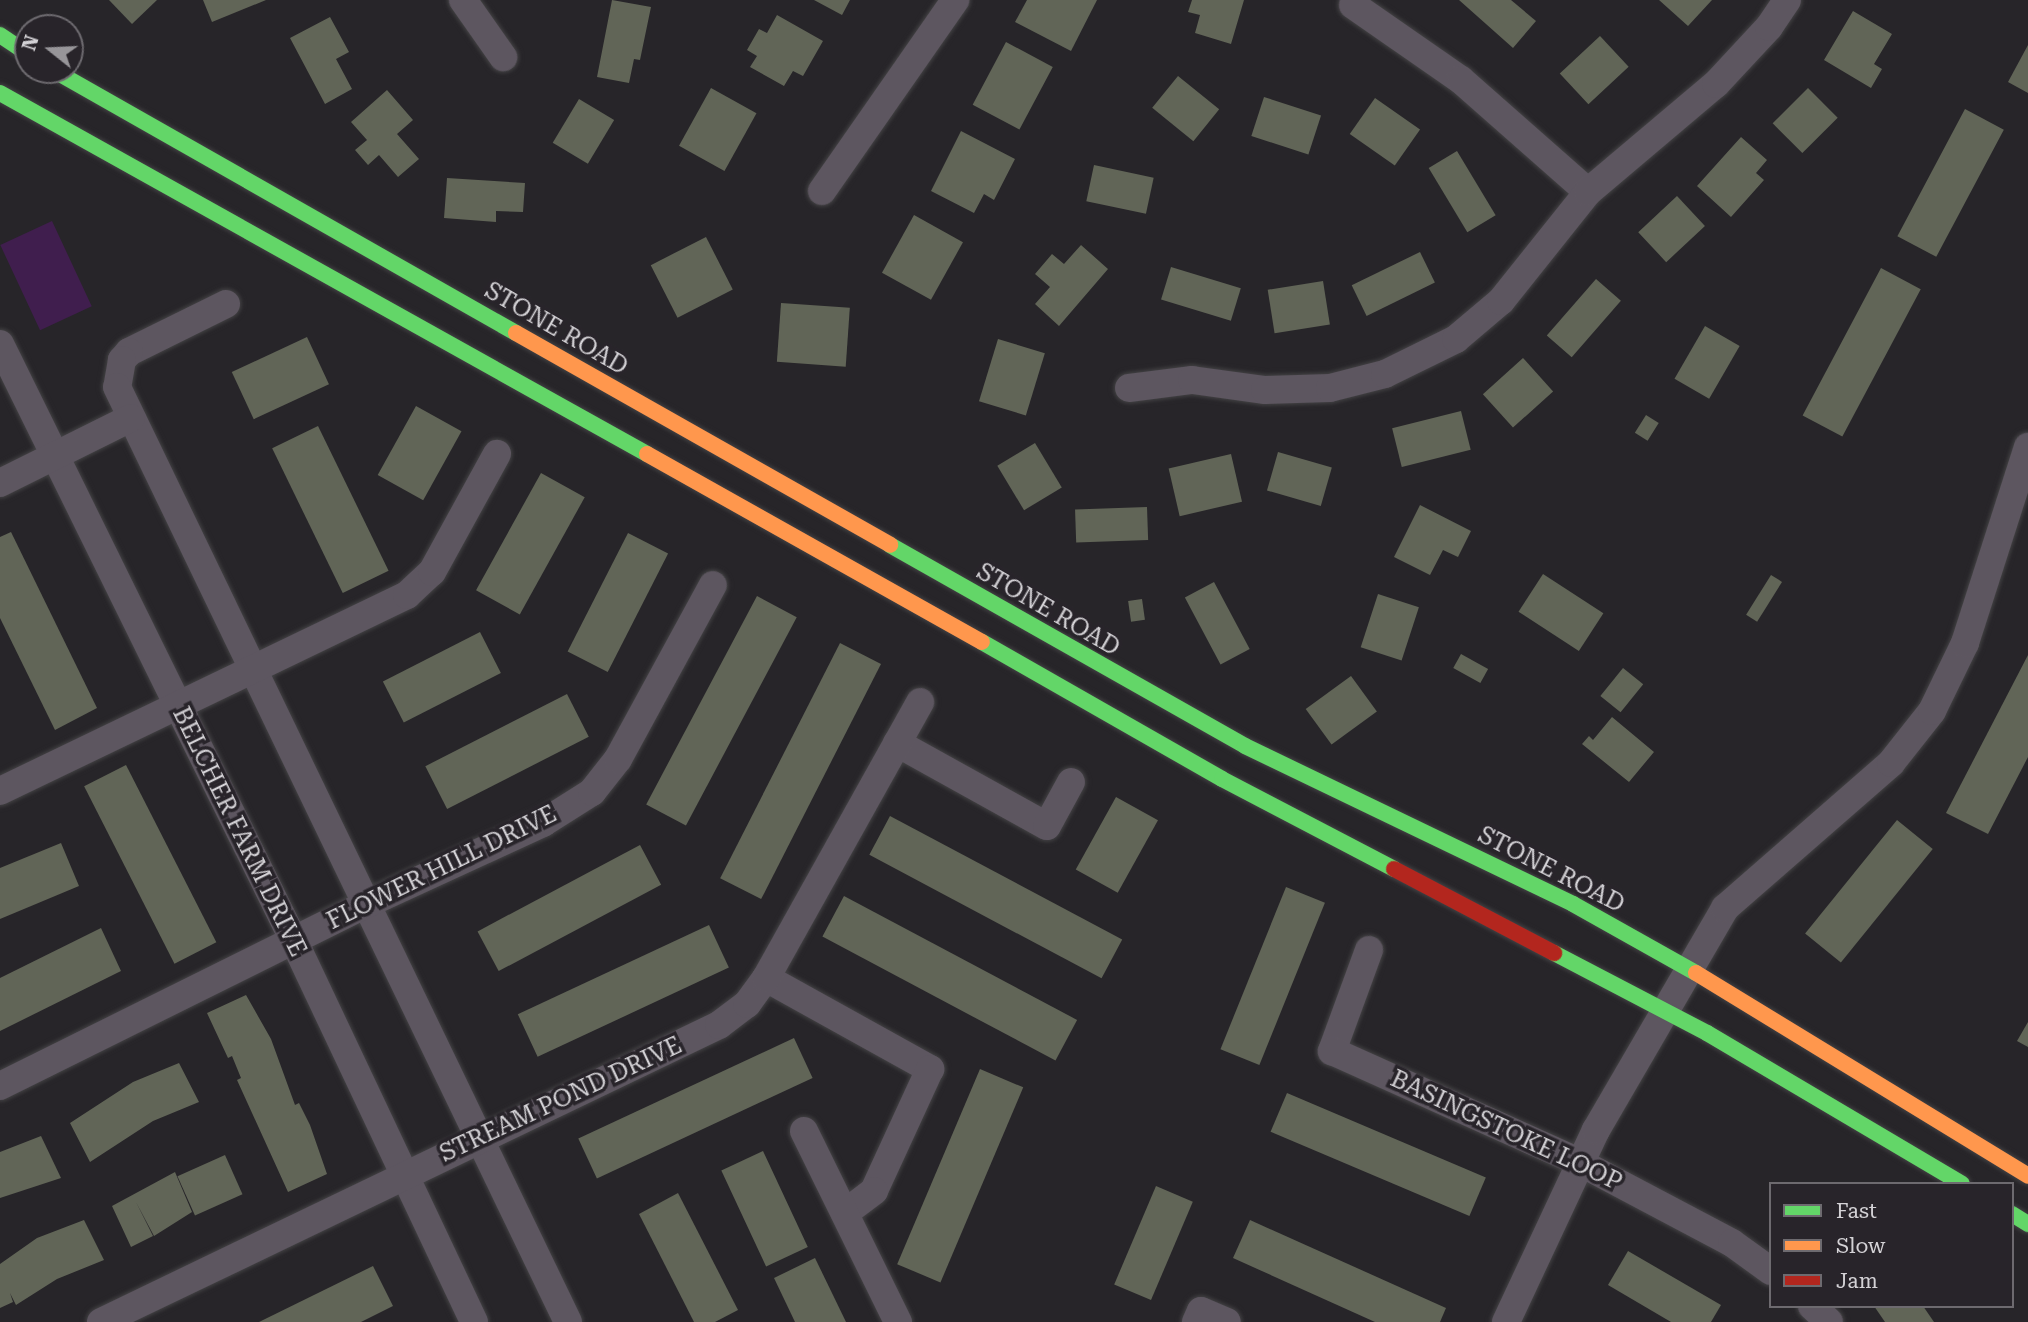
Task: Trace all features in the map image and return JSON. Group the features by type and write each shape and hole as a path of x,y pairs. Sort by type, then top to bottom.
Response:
{"main road":[{"name":"STONE ROAD","path":"78,84 1245,746 1573,904 1686,967 2028,1176"},
{"path":"0,93 253,238 764,518 1223,779 1663,1009 1959,1182"}],"street":[{"path":"463,0 503,57"},
{"path":"822,191 955,0"},
{"path":"1129,388 1192,380 1299,391 1357,383 1417,361 1456,339 1502,300 1588,192 1716,84 1760,37 1787,0"},
{"path":"1353,5 1461,80 1588,192"},
{"path":"226,304 129,352 122,360 117,387 369,903 568,1322"},
{"name":"BELCHER FARM DRIVE","path":"0,344 175,705 294,941 474,1322"},
{"path":"0,483 131,418"},
{"path":"1506,1322 1579,1162 1686,967 1725,908 1891,763 1932,711 1965,643 2028,447"},
{"path":"0,791 407,595 432,572 498,454"},
{"name":"FLOWER HILL DRIVE","path":"0,1086 369,903 543,824 592,792 618,758 713,585"},
{"name":"STREAM POND DRIVE","path":"101,1322 404,1174 719,1026 747,1004 766,978 920,702"},
{"path":"897,743 1047,826 1071,782"},
{"name":"BASINGSTOKE LOOP","path":"1369,950 1332,1051 1579,1162 1732,1243 1769,1270"},
{"path":"766,978 930,1069 874,1191 846,1212"},
{"path":"804,1131 898,1322"},
{"path":"1814,1308 1829,1322"},
{"path":"1196,1322 1201,1311 1227,1322"}],"shaded area":[{"path":"52,221 92,306 40,330 0,245"}],"building":[{"path":"109,0 157,0 132,24"},
{"path":"203,0 266,0 212,22"},
{"path":"612,0 651,7 640,60 634,59 629,83 597,77"},
{"path":"814,0 850,0 842,15"},
{"path":"1027,0 1097,0 1071,51 1015,22"},
{"path":"1192,0 1244,0 1231,44 1195,33 1200,15 1188,12"},
{"path":"1459,0 1511,0 1536,21 1513,48"},
{"path":"1659,0 1712,0 1688,26"},
{"path":"1853,11 1892,34 1874,64 1882,69 1871,88 1824,60"},
{"path":"777,15 823,41 803,76 793,71 784,86 750,67 757,56 747,50 759,29 767,33"},
{"path":"330,17 349,52 336,59 352,89 325,104 290,38"},
{"path":"1600,36 1629,67 1588,104 1560,74"},
{"path":"1006,42 1053,67 1019,130 973,105"},
{"path":"2028,45 2028,93 2008,82"},
{"path":"1178,76 1219,109 1193,141 1152,108"},
{"path":"711,88 756,113 724,171 679,146"},
{"path":"1808,88 1838,118 1802,153 1773,123"},
{"path":"387,90 413,120 397,134 419,159 398,177 379,155 368,165 355,150 367,140 351,122"},
{"path":"1264,97 1321,116 1308,155 1251,136"},
{"path":"1375,98 1420,130 1395,166 1350,134"},
{"path":"579,99 614,120 588,164 553,143"},
{"path":"1965,109 2004,130 1936,257 1897,236"},
{"path":"961,131 1015,159 994,200 984,194 974,213 931,191"},
{"path":"1741,137 1767,160 1756,173 1764,180 1731,217 1697,186"},
{"path":"1457,151 1496,215 1467,232 1429,168"},
{"path":"1094,165 1154,178 1146,214 1086,201"},
{"path":"447,178 525,183 523,212 496,211 496,222 444,218"},
{"path":"1677,196 1705,226 1666,262 1638,232"},
{"path":"914,215 963,242 931,300 882,273"},
{"path":"706,237 733,290 678,318 651,265"},
{"path":"1081,245 1108,269 1059,326 1035,304 1050,287 1035,274 1052,254 1064,264"},
{"path":"1420,252 1435,283 1367,316 1352,285"},
{"path":"1171,267 1241,288 1231,321 1161,300"},
{"path":"1881,268 1921,289 1842,437 1803,415"},
{"path":"1596,279 1621,301 1572,357 1547,336"},
{"path":"1323,281 1330,324 1275,333 1268,290"},
{"path":"781,303 850,308 846,367 777,362"},
{"path":"1705,326 1740,346 1709,399 1674,379"},
{"path":"307,337 329,384 254,419 232,372"},
{"path":"998,339 1045,353 1026,415 979,401"},
{"path":"1523,358 1553,391 1513,428 1483,394"},
{"path":"416,406 461,431 423,500 378,475"},
{"path":"1461,411 1471,450 1402,467 1392,428"},
{"path":"1646,415 1659,423 1648,441 1635,433"},
{"path":"318,426 389,571 343,593 272,448"},
{"path":"1035,443 1062,488 1024,510 997,466"},
{"path":"1278,452 1332,467 1321,506 1267,490"},
{"path":"1231,454 1242,502 1180,516 1169,468"},
{"path":"541,473 585,497 520,614 476,590"},
{"path":"1420,505 1471,531 1458,557 1443,550 1430,575 1394,557"},
{"path":"1147,507 1148,540 1076,542 1075,510"},
{"path":"11,532 97,708 55,730 0,618 0,537"},
{"path":"628,533 668,553 608,672 568,652"},
{"path":"1543,574 1603,613 1579,651 1518,612"},
{"path":"1771,575 1782,582 1757,622 1746,615"},
{"path":"1214,582 1250,649 1221,665 1185,597"},
{"path":"1378,594 1419,607 1402,661 1361,647"},
{"path":"757,596 797,617 686,826 646,804"},
{"path":"1142,599 1145,620 1131,622 1128,601"},
{"path":"480,632 501,673 404,722 383,681"},
{"path":"840,643 881,664 761,899 720,878"},
{"path":"1461,654 1488,669 1480,683 1453,668"},
{"path":"2028,655 2028,757 1988,834 1946,813"},
{"path":"1623,668 1643,684 1621,712 1600,696"},
{"path":"1351,676 1377,712 1332,745 1306,709"},
{"path":"567,694 589,737 447,809 425,766"},
{"path":"1612,717 1654,752 1629,782 1582,744 1589,736 1593,740"},
{"path":"126,765 216,942 174,964 84,786"},
{"path":"1116,797 1158,820 1118,893 1076,870"},
{"path":"890,816 1122,939 1102,978 869,855"},
{"path":"1897,820 1933,849 1841,962 1805,933"},
{"path":"61,843 79,886 0,919 0,868"},
{"path":"640,845 661,885 499,971 478,931"},
{"path":"1286,887 1325,903 1259,1065 1220,1049"},
{"path":"844,896 1077,1020 1056,1061 822,937"},
{"path":"709,925 729,968 538,1057 518,1014"},
{"path":"101,928 121,971 0,1031 0,978"},
{"path":"246,995 271,1039 295,1105 299,1103 310,1125 327,1174 288,1192 237,1080 241,1078 232,1056 228,1058 207,1013"},
{"path":"2028,1022 2028,1047 2017,1041"},
{"path":"794,1038 813,1078 597,1178 578,1139"},
{"path":"179,1063 199,1102 153,1121 90,1162 70,1123 133,1082"},
{"path":"980,1069 1023,1087 940,1283 897,1264"},
{"path":"1287,1093 1486,1177 1469,1216 1271,1132"},
{"path":"41,1136 61,1178 0,1198 0,1152"},
{"path":"763,1151 808,1247 766,1267 721,1170"},
{"path":"225,1155 242,1194 195,1215 177,1176"},
{"path":"175,1172 192,1212 154,1236 136,1202 153,1236 131,1247 112,1206"},
{"path":"1156,1186 1193,1202 1151,1300 1114,1284"},
{"path":"678,1193 738,1310 715,1322 694,1322 639,1214"},
{"path":"84,1220 104,1260 57,1279 16,1305 10,1293 13,1302 0,1308 0,1264 37,1238"},
{"path":"1250,1220 1446,1308 1440,1322 1375,1322 1233,1258"},
{"path":"1628,1251 1721,1305 1711,1322 1671,1322 1608,1285"},
{"path":"815,1258 846,1322 795,1322 774,1278"},
{"path":"373,1266 393,1306 361,1322 259,1322"},
{"path":"1875,1308 1924,1308 1934,1322 1885,1322"}],"traffic: fast":[{"path":"0,35 14,44"},
{"path":"78,84 516,333"},
{"path":"0,93 647,454"},
{"path":"890,545 1245,746 1573,904 1696,973"},
{"path":"982,642 1222,779 1394,869"},
{"path":"1554,953 1707,1033 1959,1182"},
{"path":"2014,1215 2028,1224"}],"traffic: slow":[{"path":"516,333 890,545"},
{"path":"647,454 982,642"},
{"path":"1696,973 2028,1176"}],"traffic: jam":[{"path":"1394,869 1554,953"}]}
